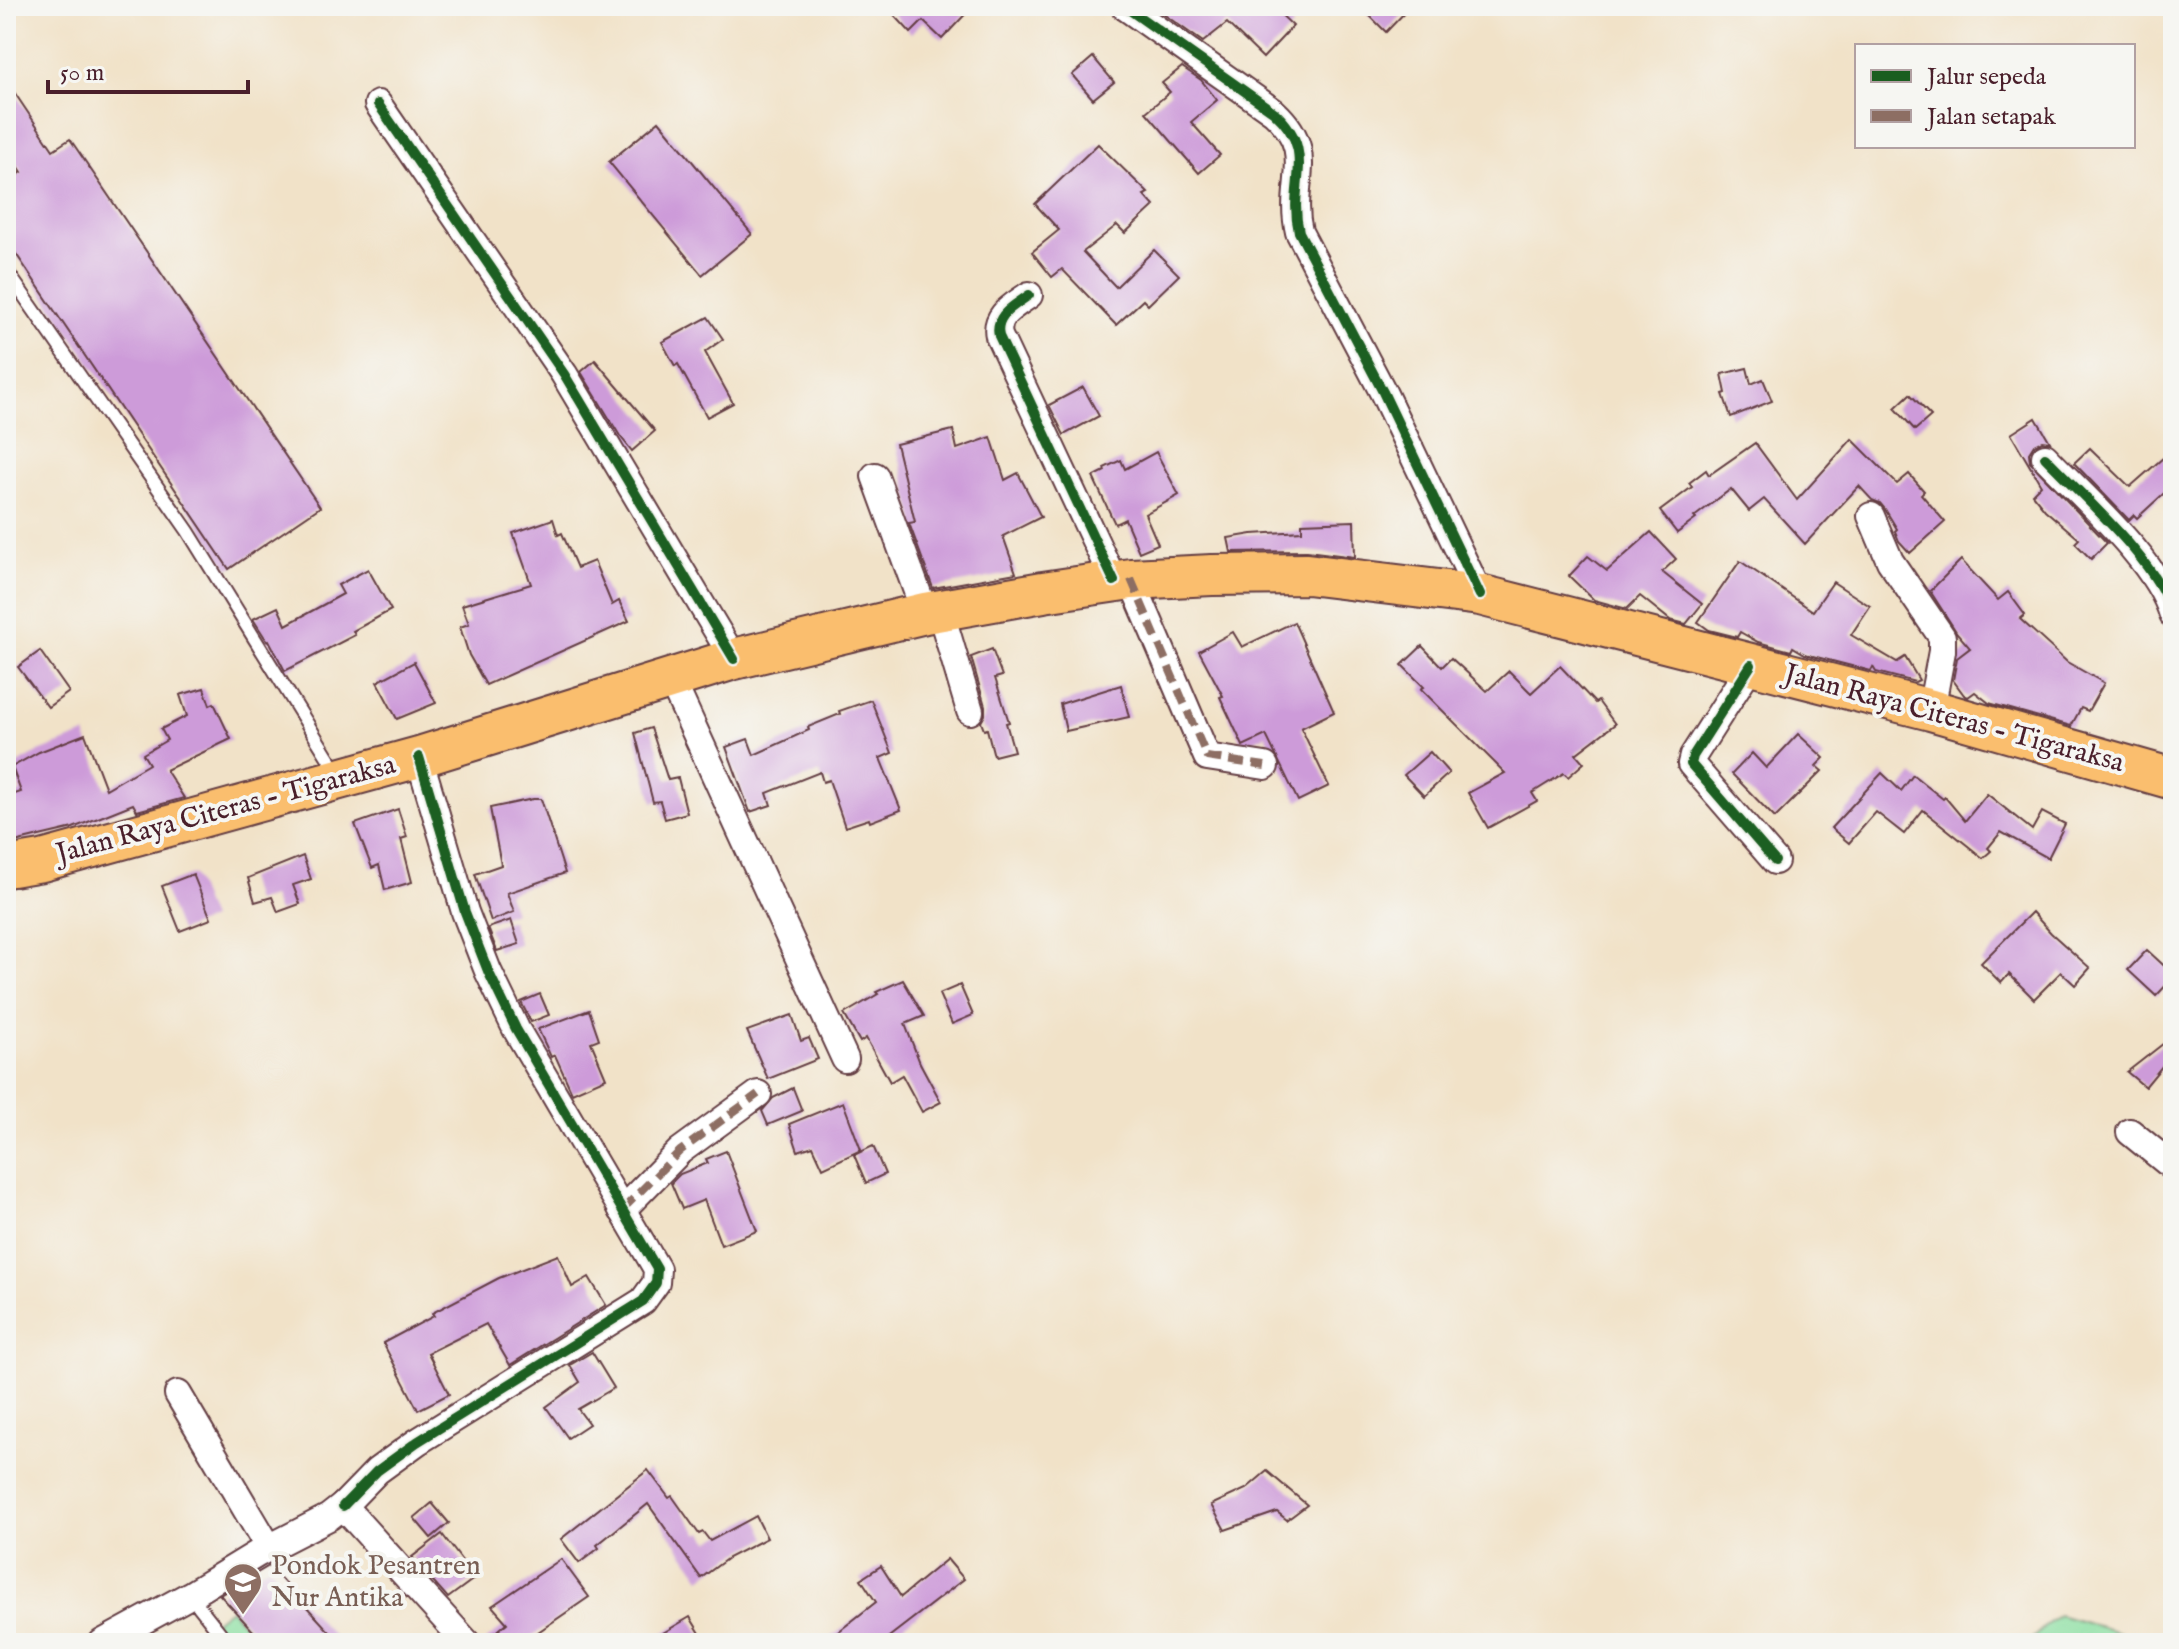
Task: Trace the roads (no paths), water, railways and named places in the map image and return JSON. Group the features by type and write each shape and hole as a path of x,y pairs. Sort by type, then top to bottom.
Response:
{"main road":[{"name":"Jalan Raya Citeras - Tigaraksa","path":"6,867 57,857 419,757 734,659 932,611 1122,580 1307,574 1480,595 1931,710 2173,779"}],"street":[{"path":"1124,6 1274,112 1292,132 1300,152 1295,215 1299,232 1383,392 1480,595"},
{"path":"378,104 564,374 734,659"},
{"path":"1029,295 998,322 999,336 1168,671 1207,757 1265,766"},
{"path":"2045,457 2127,543 2161,586 2173,615"},
{"path":"875,476 970,711"},
{"path":"1871,516 1890,561 1942,637 1931,710"},
{"path":"1751,665 1693,756 1691,764 1775,861"},
{"path":"671,679 845,1059"},
{"path":"102,1643 320,1522 343,1506 377,1471 417,1442 630,1310 651,1293 656,1283 657,1269 516,1029 488,971 465,912 419,757"},
{"path":"622,1210 680,1151 758,1094"},
{"path":"2130,1132 2173,1167"},
{"path":"178,1394 269,1548"},
{"path":"343,1506 467,1643"}],"lane":[{"path":"6,270 188,531 341,777"},
{"path":"190,1595 228,1643"}],"place":[{"name":"Pondok Pesantren Nur Antika","path":"243,1616"}]}
